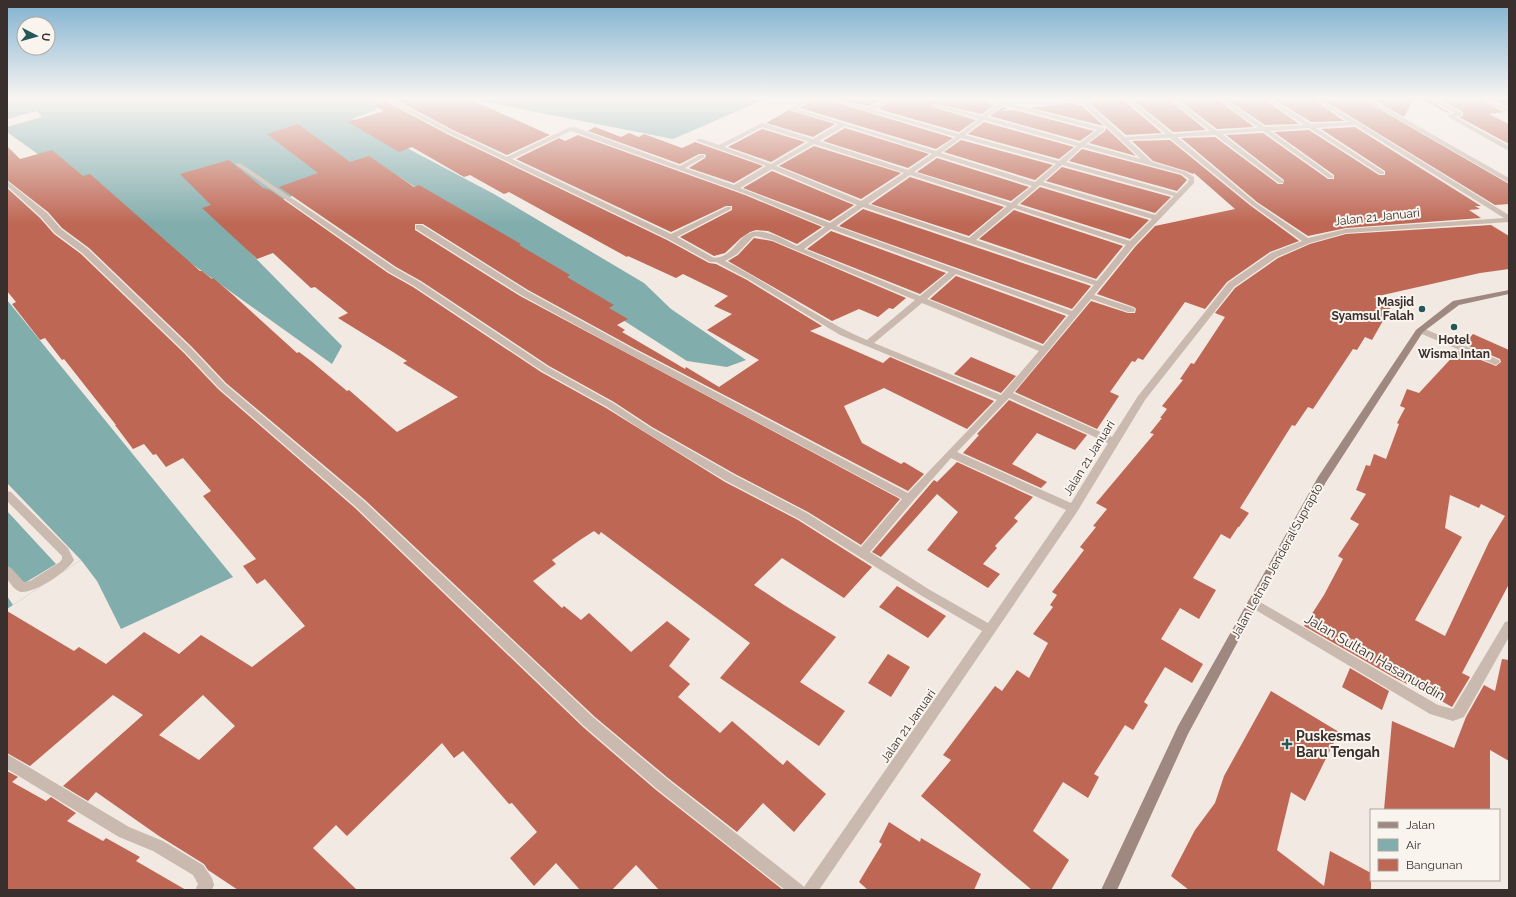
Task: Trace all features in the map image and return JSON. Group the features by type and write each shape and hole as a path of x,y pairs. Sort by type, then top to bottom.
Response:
{"main road":[{"name":"Jalan Letnan Jenderal Suprapto","path":"1109,890 1184,730 1253,603 1322,480 1420,330 1456,303 1509,292"}],"street":[{"path":"469,141 671,237 713,260 728,257 751,235 761,234 1045,350"},
{"path":"508,159 545,141"},
{"path":"606,141 734,188 830,226 1074,314"},
{"path":"700,141 771,166 847,199 1099,284"},
{"path":"718,148 731,141"},
{"path":"734,188 813,141 1132,244"},
{"path":"898,141 1038,184 1156,218"},
{"path":"798,249 953,141"},
{"path":"978,141 1177,196"},
{"path":"863,553 909,498 1005,396 1045,350 1132,244 1191,183 1192,178 1184,173 1066,141"},
{"path":"970,241 1086,141"},
{"path":"1125,141 1151,164"},
{"path":"1178,141 1254,204 1307,241"},
{"path":"1228,141 1281,182"},
{"path":"1281,141 1331,177"},
{"path":"1333,141 1382,173"},
{"path":"1384,141 1509,219"},
{"path":"1439,141 1509,181"},
{"path":"1494,141 1509,149"},
{"path":"680,168 702,156"},
{"path":"238,164 392,270 417,284 516,351 610,405 648,430 730,478 803,516 926,593 990,630"},
{"path":"1497,174 1509,173"},
{"path":"7,183 44,215 58,231 85,251 188,350 222,386 360,504 589,722 662,784 797,890"},
{"path":"671,237 728,208"},
{"name":"Jalan 21 Januari","path":"810,890 1073,508 1141,398 1231,285 1274,255 1307,241 1346,231 1509,219"},
{"path":"419,227 530,297 630,352 757,417 909,498"},
{"path":"718,260 751,277 843,334 1005,396 1114,442"},
{"path":"867,344 955,270"},
{"path":"1090,296 1131,310"},
{"path":"1420,330 1496,362"},
{"path":"950,453 1073,508"},
{"path":"7,494 64,551 68,560 64,565 39,581 28,586 21,587 7,571"},
{"name":"Jalan Sultan Hasanuddin","path":"1253,603 1436,710 1453,715 1459,713 1509,626"},
{"path":"7,760 124,832 158,846 198,870 204,878 206,885 203,890"}],"water":[{"path":"19,141 393,141 494,194 644,283 671,309 746,360 727,367 687,361 376,162 272,204 225,227 342,346 332,364"},
{"path":"7,300 233,577 121,629 97,581 81,560 7,609"}],"pier":[{"path":"7,483 81,560 13,605 7,596 7,566 23,584 56,564 7,511"}],"building":[{"path":"276,141 321,141 350,162 369,156 414,187 419,185 521,244 519,245 570,275 567,277 614,305 609,308 628,319 617,325 625,330 622,332 719,387 759,360 707,330 732,314 714,306 728,296 683,274 676,278 628,256 627,257 509,192 504,194 470,175 464,177 412,147 399,152 380,141 461,141 667,240 709,263 716,264 747,280 822,326 810,331 883,363 890,357 994,401 967,429 884,388 844,406 862,443 901,464 904,462 924,474 908,491 634,348 528,290 423,224 415,224 415,230 520,296 900,499 861,545 808,512 735,474 652,427 614,402 549,366 421,281 396,267 279,187 318,173"},
{"path":"476,141 537,141 507,155"},
{"path":"553,141 594,141 745,195 822,227 797,244 768,231 756,230 741,238 725,253 714,256 680,237 732,210 732,206 726,206 671,232 516,159"},
{"path":"615,141 663,141 682,148 695,142 763,166 734,183 689,168 705,158 706,155 704,154 699,154 680,164"},
{"path":"740,141 805,142 771,162 728,147"},
{"path":"823,141 887,141 929,154 908,168"},
{"path":"909,141 949,141 936,149"},
{"path":"960,141 964,141 1053,165 1035,180 944,152"},
{"path":"993,141 1052,141 1074,147 1059,159"},
{"path":"1092,141 1120,141 1136,156 1089,143"},
{"path":"1132,141 1171,141 1251,206 1299,241 1270,252 1227,282 1205,309 1185,302 1143,360 1138,358 1135,362 1132,361 1110,392 1119,396 1097,429 1015,392 1091,301 1128,313 1135,313 1136,309 1134,307 1097,294 1135,247 1155,226 1235,209 1194,173 1193,174 1153,161"},
{"path":"1184,141 1220,141 1278,184 1283,184 1284,180 1234,141 1274,141 1328,179 1334,179 1334,175 1286,141 1326,141 1379,175 1385,175 1385,171 1339,141 1377,141 1481,206 1475,206 1480,209 1469,210 1481,218 1346,228 1308,236 1257,202"},
{"path":"1390,141 1434,141 1509,184 1509,204 1495,205"},
{"path":"7,146 20,159 52,150 83,176 90,174 200,271 212,279 213,278 232,294 297,353 299,352 311,361 347,391 349,390 397,432 458,397 403,363 407,361 338,318 348,313 315,287 311,288 273,253 257,259 202,208 211,205 180,174 229,160 263,188 270,190 388,273 413,287 541,372 606,408 725,482 798,520 872,567 844,598 782,558 754,585 836,637 800,682 845,711 819,746 720,678 750,643 601,532 599,535 594,531 552,560 556,564 533,581 562,608 564,606 581,620 589,613 631,652 667,621 690,639 669,666 690,684 678,697 720,733 732,721 783,765 787,760 826,794 794,832 763,803 737,832 668,778 595,717 365,500 226,383 192,347 89,248 62,228 48,212 7,180"},
{"path":"814,146 901,173 861,199 779,166"},
{"path":"1082,149 1181,175 1187,180 1177,191 1069,161"},
{"path":"937,158 1029,187 1011,201 917,172"},
{"path":"1062,167 1171,197 1155,213 1046,181"},
{"path":"772,171 854,205 830,221 743,188"},
{"path":"910,177 1004,207 969,236 871,204"},
{"path":"1040,187 1149,220 1130,239 1020,204"},
{"path":"7,188 40,218 54,234 81,254 184,353 218,389 355,508 583,727 656,790 783,890 659,890 636,865 612,890 580,890 556,863 534,886 510,858 537,832 512,803 509,804 463,751 454,758 442,743 347,836 336,825 313,848 357,890 238,890 208,870 204,864 159,836 96,792 88,801 63,786 143,715 113,695 30,766 7,753 7,611 74,651 79,647 106,664 144,632 179,654 201,635 252,667 305,626 265,579 257,584 243,566 256,559 203,496 211,491 183,458 166,467 156,454 153,455 144,444 133,449 64,359 62,360 45,338 40,340 12,304 16,302 7,291","holes":["203,695 235,726 199,760 159,735"]},
{"path":"863,209 1091,286 1072,309 839,226"},
{"path":"1014,210 1123,246 1096,279 979,239"},
{"path":"1491,225 1509,236 1509,269 1480,273 1374,297 1392,305 1372,340 1365,337 1357,350 1353,349 1313,409 1308,407 1295,426 1292,425 1240,508 1249,513 1230,539 1221,534 1193,578 1216,590 1199,619 1180,608 1161,639 1203,664 1192,683 1165,667 1144,702 1148,705 1133,730 1125,725 1094,774 1099,777 1088,798 1063,782 1033,831 1069,860 1051,890 1032,890 921,796 951,760 943,755 995,686 1002,691 1017,670 1029,678 1048,643 1033,634 1053,607 1050,605 1057,595 1052,592 1084,550 1080,547 1096,527 1093,526 1107,509 1096,503 1154,434 1150,433 1167,409 1162,406 1183,380 1180,379 1191,363 1194,364 1225,317 1215,313 1235,288 1278,258 1310,244 1346,234"},
{"path":"831,231 946,273 920,294 807,249"},
{"path":"754,238 772,241 906,298 893,309 889,308 878,317 859,309 832,321 728,261 738,255"},
{"path":"956,276 1066,316 1043,344 930,299"},
{"path":"1473,334 1509,350 1509,584 1462,673 1470,677 1452,707 1408,682 1407,684 1395,678 1304,626 1324,595 1343,559 1338,556 1359,524 1350,519 1366,494 1356,490 1366,465 1370,466 1374,454 1386,459 1399,424 1397,423 1405,408 1400,406 1407,389 1419,393 1458,351 1496,366 1501,362 1500,359 1464,344","holes":["1450,495 1479,508 1481,504 1505,516 1489,542 1445,636 1415,620 1462,537 1445,528"]},
{"path":"971,357 1016,376 1001,393 954,374"},
{"path":"1009,400 1087,435 1075,450 1037,433 1012,464 1047,482 1041,488 963,453 979,435 977,434"},
{"path":"957,462 1033,497 1014,518 1018,521 995,546 997,548 983,564 1000,574 988,588 927,550 958,512 937,494 881,557 872,552 934,480 937,482"},
{"path":"897,586 946,616 928,638 879,607"},
{"path":"888,654 910,667 891,697 868,683"},
{"path":"1502,659 1509,660 1509,761 1490,750 1490,809 1384,809 1392,721 1454,748 1466,717 1484,685 1495,691"},
{"path":"1350,668 1389,691 1382,710 1342,687"},
{"path":"1271,691 1339,732 1305,801 1291,792 1277,850 1324,886 1330,851 1370,872 1371,890 1189,890 1171,876 1195,830 1215,803 1224,776"},
{"path":"7,771 18,777 12,782 46,801 51,797 76,813 67,821 103,841 106,838 140,857 136,861 186,890 7,890"},
{"path":"889,822 920,842 921,838 981,874 974,890 868,890 859,882 882,844 879,842"}],"place":[{"name":"Masjid Syamsul Falah","path":"1422,309"},
{"name":"Hotel Wisma Intan","path":"1454,327"},
{"name":"Puskesmas Baru Tengah","path":"1287,744"}]}
